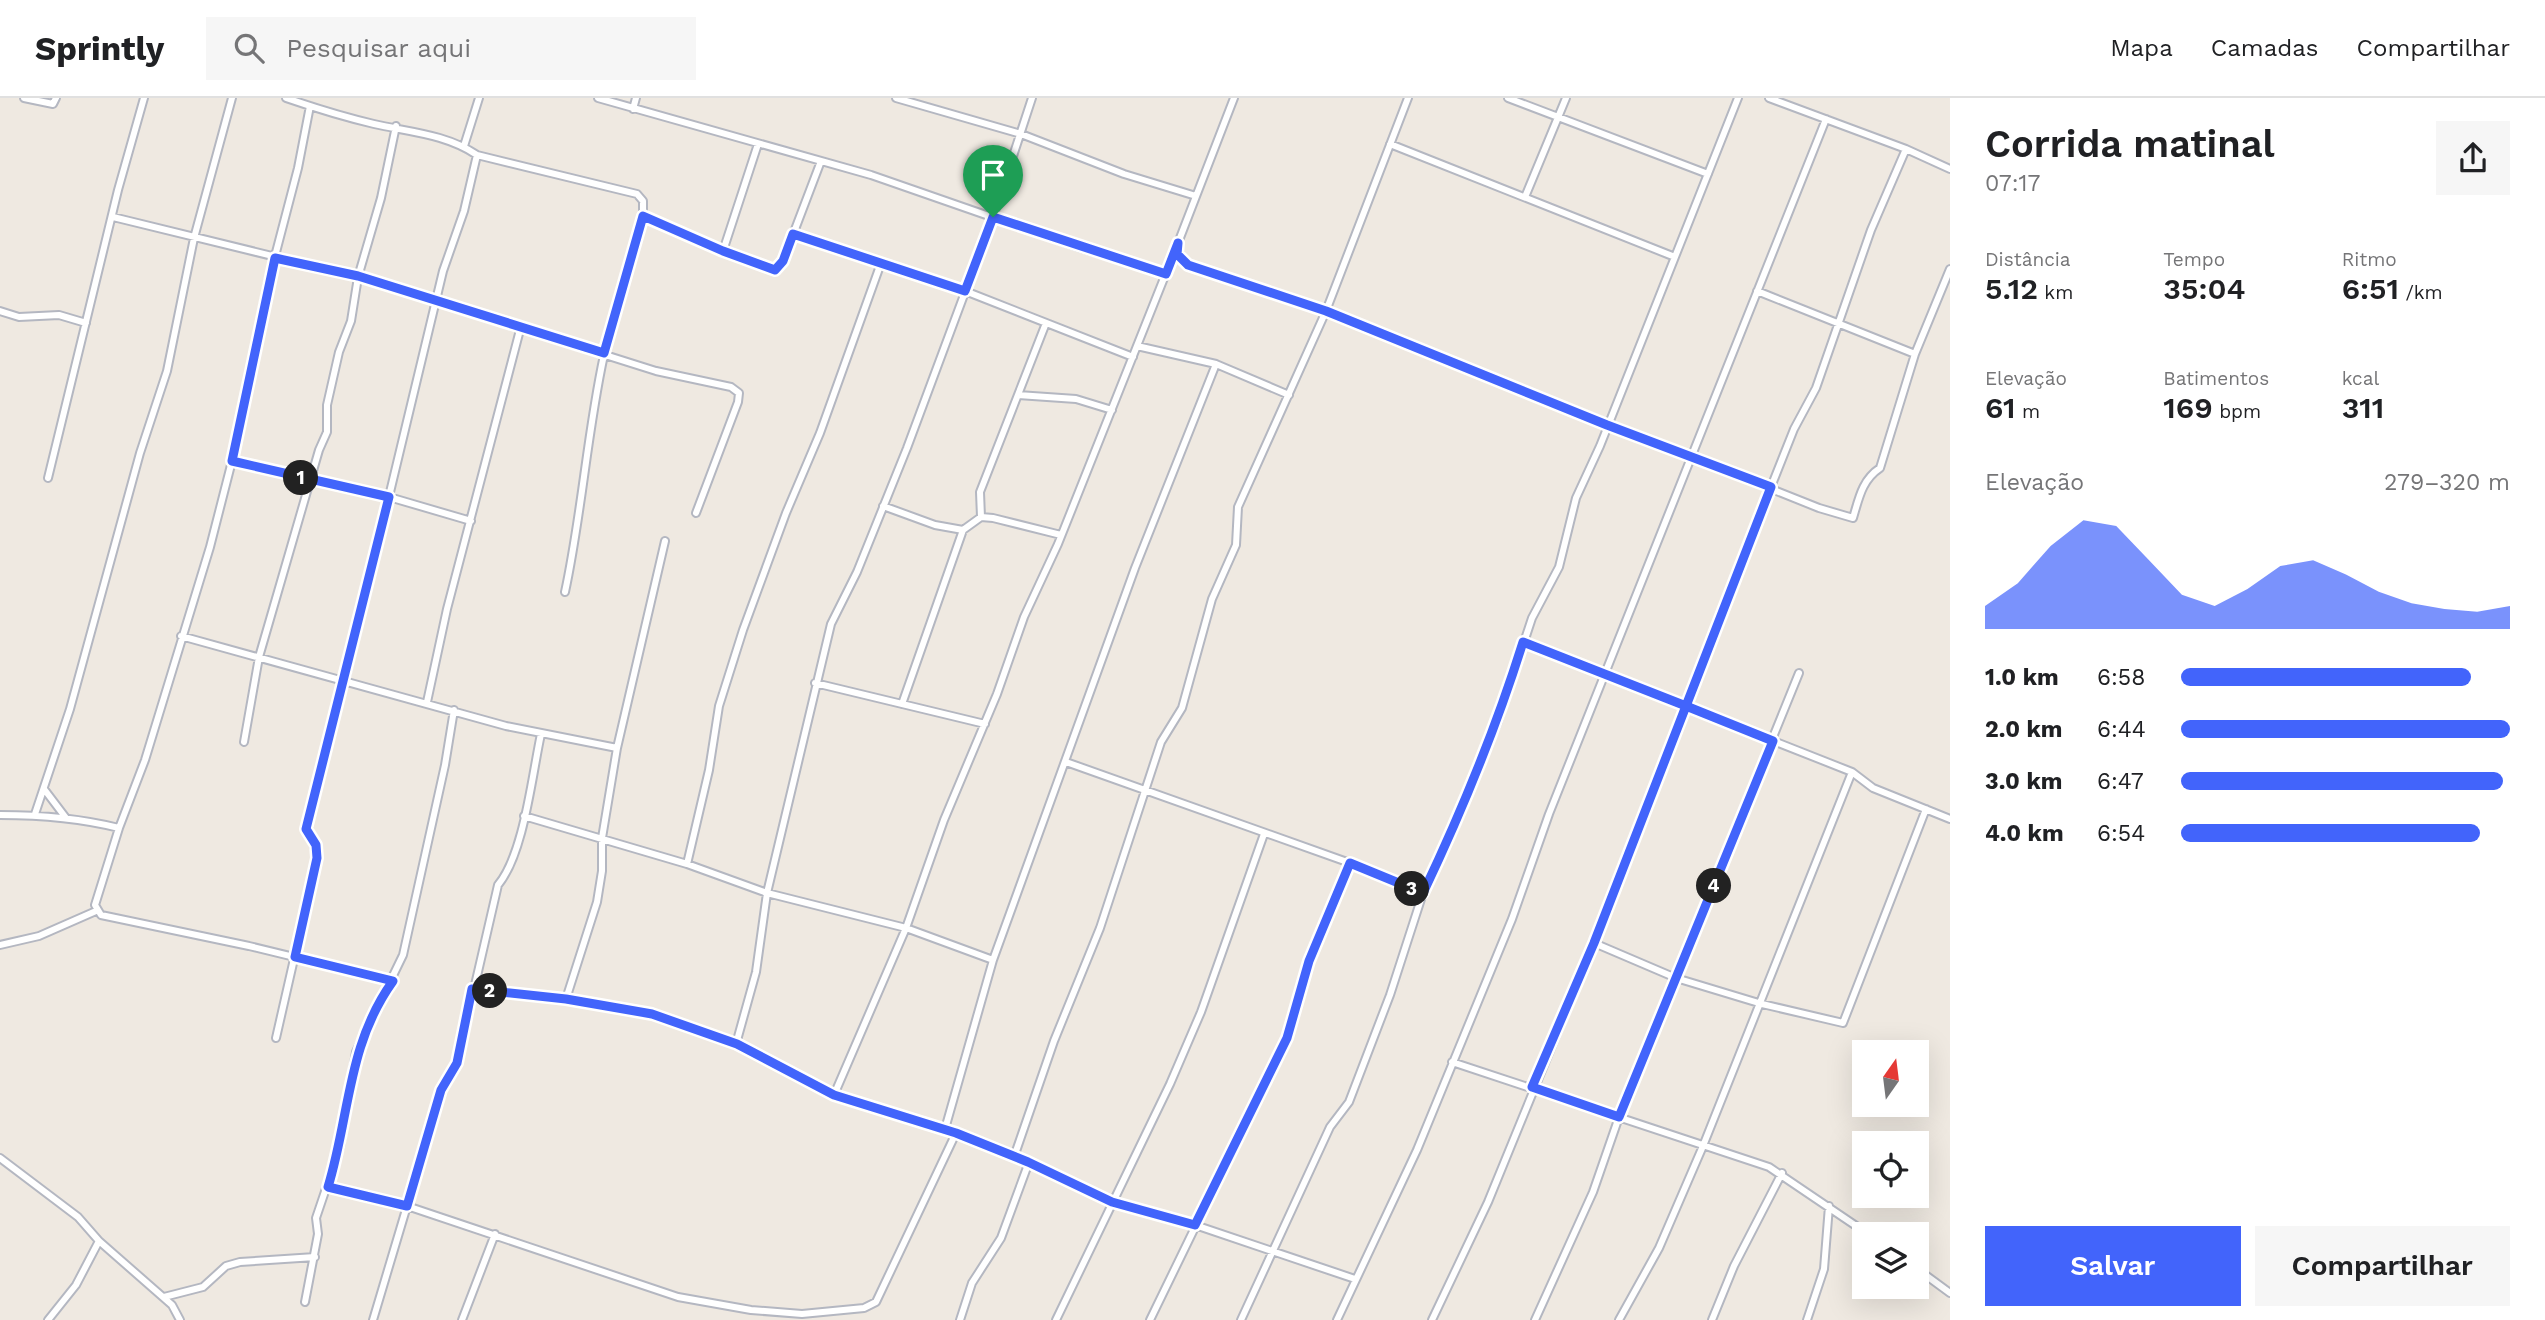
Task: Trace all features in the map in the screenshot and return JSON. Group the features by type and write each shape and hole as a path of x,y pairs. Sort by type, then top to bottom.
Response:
{"street":[{"path":"24,98 47,104 53,103 56,98"},
{"path":"48,478 118,190 144,98"},
{"path":"35,814 70,709 140,453 167,371 194,238 232,98"},
{"path":"286,98 353,119 396,126 464,146 477,155 637,194 643,201 643,216 604,353 580,521 565,592"},
{"path":"464,146 479,98"},
{"path":"598,98 821,161 1166,274"},
{"path":"633,109 636,98"},
{"path":"896,98 1021,134 1124,174 1196,196"},
{"path":"737,1044 756,972 767,893 831,624 883,506 993,217 1032,98"},
{"path":"834,1095 906,928 944,820 985,724 1024,617 1061,536 1138,346 1234,98"},
{"path":"1014,1157 1054,1041 1100,928 1161,742 1182,708 1212,599 1236,545 1238,507 1326,311 1408,98"},
{"path":"1508,98 1708,174"},
{"path":"1525,197 1566,98"},
{"path":"1241,1320 1330,1127 1349,1102 1390,995 1423,893 1454,829 1498,720 1523,642 1559,567 1576,498 1738,98"},
{"path":"1769,98 1906,149 1950,169"},
{"path":"96,911 95,905 119,828 145,760 210,547 232,461 310,106"},
{"path":"1337,1320 1417,1150 1512,919 1549,814 1607,675 1691,455 1826,120"},
{"path":"244,742 259,657 319,450 327,432 327,405 351,320 358,276 382,198 396,126"},
{"path":"723,251 758,144"},
{"path":"1390,144 1675,257"},
{"path":"1432,1320 1488,1202 1532,1087 1594,943 1794,429 1816,388 1871,230 1906,149"},
{"path":"276,1038 317,858 316,845 306,829 308,815 345,680 436,301 477,155"},
{"path":"643,216 723,251 775,270 783,261 821,161"},
{"path":"113,216 275,258 358,276 656,370 731,387 739,393 696,513"},
{"path":"793,234 965,291 1133,357"},
{"path":"1178,243 1177,254 1188,265 1326,311 1607,425 1853,518 1862,486 1870,475 1880,468 1915,354 1950,269"},
{"path":"687,864 709,770 719,706 743,630 786,513 820,433 881,264"},
{"path":"1756,291 1840,322 1915,354"},
{"path":"0,311 19,317 59,315 86,323"},
{"path":"981,517 980,492 1046,323"},
{"path":"428,702 521,326"},
{"path":"1138,346 1216,363 1289,396"},
{"path":"945,1129 993,960 1136,568 1216,363"},
{"path":"1018,395 1076,399 1112,410"},
{"path":"232,461 389,497 471,521"},
{"path":"883,506 935,525 963,530"},
{"path":"902,704 963,530 981,517 1061,536"},
{"path":"566,999 597,902 603,872 602,838 617,748 665,541"},
{"path":"181,636 541,734 617,748"},
{"path":"1523,642 1852,772 1873,788 1950,819"},
{"path":"1535,1320 1593,1192 1619,1117 1799,673"},
{"path":"815,683 985,724"},
{"path":"305,1302 315,1257 318,1234 316,1218 340,1147 356,1052 380,1000 393,981 403,955 445,765 454,710"},
{"path":"373,1320 441,1090 457,1063 498,885 507,874 524,816 541,734"},
{"path":"1066,762 1350,863 1423,893"},
{"path":"1619,1320 1659,1248 1703,1146 1762,1004 1852,772"},
{"path":"44,789 66,818"},
{"path":"1594,943 1676,978 1762,1004 1843,1023 1926,809"},
{"path":"0,815 35,814 119,828"},
{"path":"524,816 687,864 767,893 906,928 993,960"},
{"path":"1056,1320 1170,1084 1201,1012 1264,834"},
{"path":"1150,1320 1287,1038 1309,961 1350,863"},
{"path":"0,945 39,936 96,911 393,981"},
{"path":"472,989 566,999 652,1014 737,1044 834,1095 956,1133 1028,1162 1112,1202 1195,1225 1355,1279"},
{"path":"1452,1062 1782,1173 1852,1223"},
{"path":"328,1187 407,1206 678,1297 751,1310 802,1314 864,1308 876,1302 956,1133"},
{"path":"0,1158 78,1217 99,1241 164,1297 180,1320"},
{"path":"960,1320 972,1283 1001,1238 1028,1162"},
{"path":"1712,1320 1734,1266 1782,1173"},
{"path":"1807,1320 1824,1269 1829,1206"},
{"path":"462,1320 495,1234"},
{"path":"48,1320 76,1285 99,1241"},
{"path":"164,1297 203,1287 226,1266 240,1262 315,1257"},
{"path":"1929,1278 1950,1293"}],"route":[{"path":"993,217 965,291 793,234 783,261 775,270 723,251 643,216 604,353 358,276 275,258 232,461 389,497 306,829 316,845 317,858 295,957 393,981 380,1000 356,1052 340,1147 328,1187 407,1206 441,1090 457,1063 472,989 566,999 652,1014 737,1044 834,1095 956,1133 1028,1162 1112,1202 1195,1225 1287,1038 1309,961 1350,863 1423,893 1454,829 1498,720 1523,642 1686,706 1594,943 1532,1087 1619,1117 1773,741 1686,706 1771,487 1607,425 1326,311 1188,265 1177,254 1178,243 1166,274 993,217"}]}
